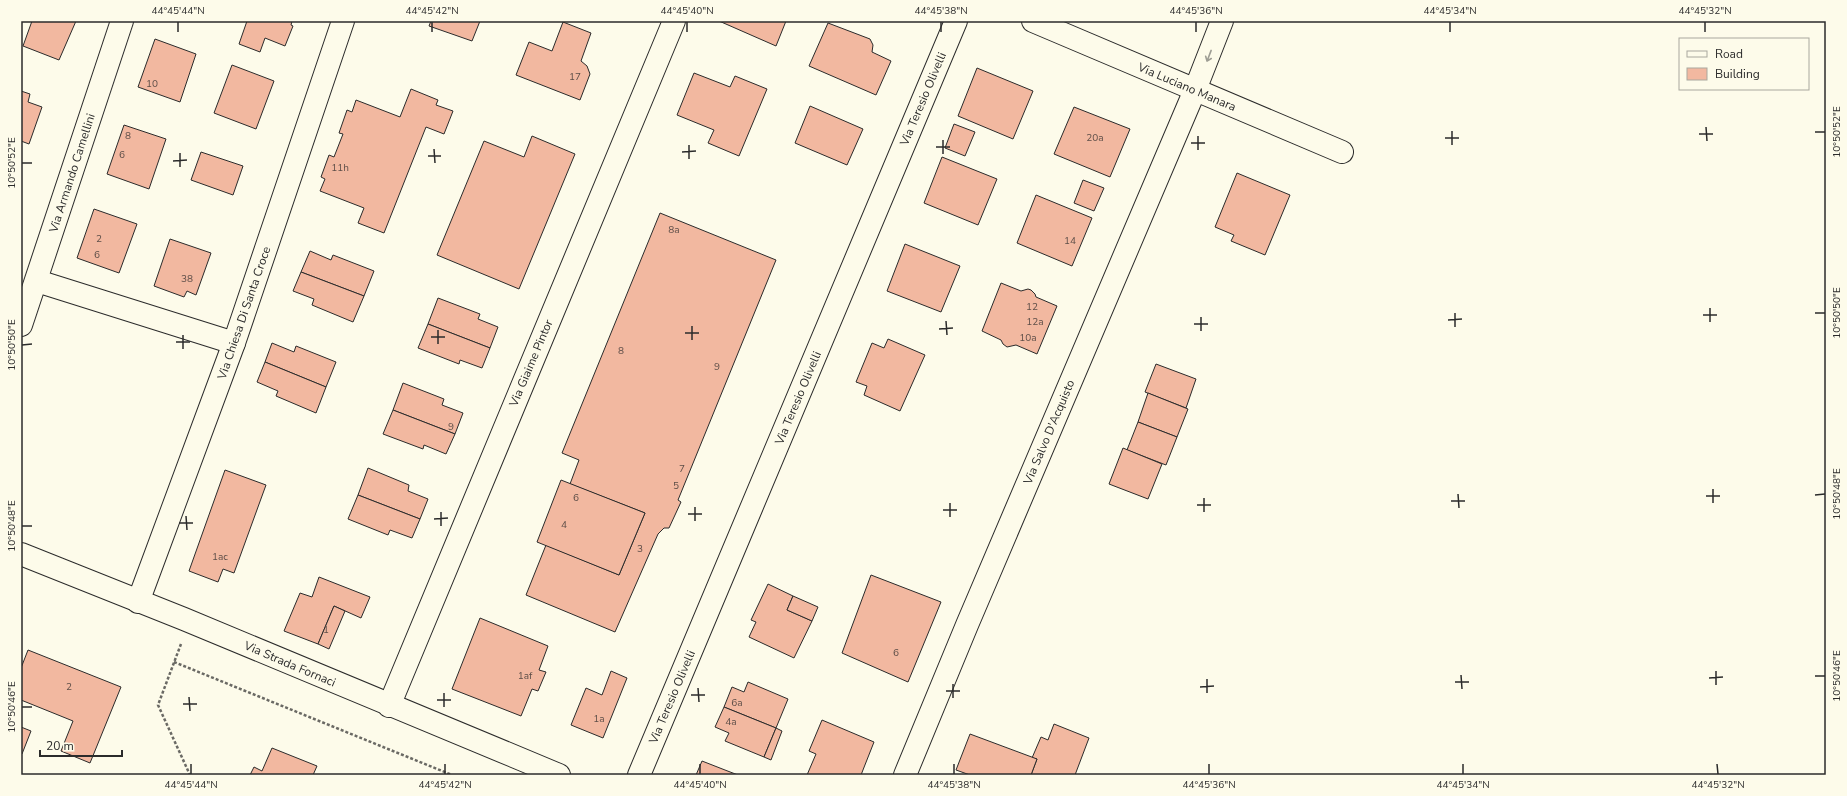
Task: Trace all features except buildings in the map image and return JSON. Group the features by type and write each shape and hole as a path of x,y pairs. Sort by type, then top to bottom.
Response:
{"street":[{"name":"Via Armando Camellini","path":"21,325 37,281 122,21"},
{"name":"Via Chiesa Di Santa Croce","path":"138,602 234,343 343,21"},
{"name":"Via Giaime Pintor","path":"389,706 674,21"},
{"name":"Via Teresio Olivelli","path":"639,775 956,21"},
{"name":"Via Luciano Manara","path":"1033,21 1342,152"},
{"name":"Via Salvo D'Acquisto","path":"905,775 967,625 1195,90 1222,21"},
{"path":"37,281 234,343"},
{"name":"Via Strada Fornaci","path":"21,554 190,622 389,706 559,775"}],"path":[{"path":"190,622 158,705 190,775"},
{"path":"174,662 452,775"}]}
